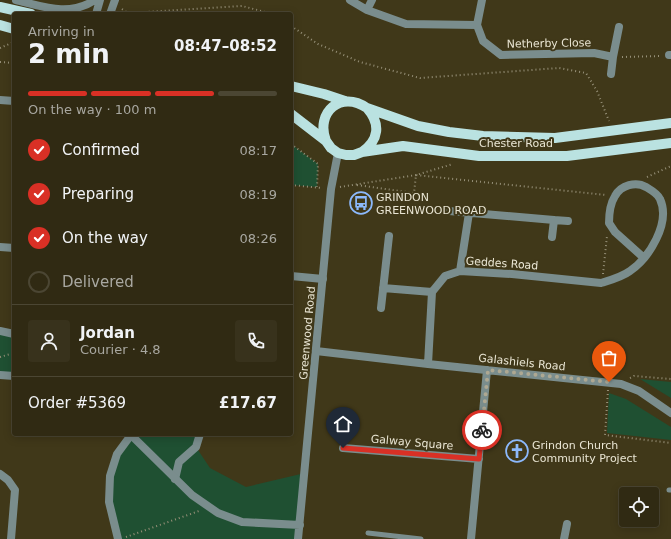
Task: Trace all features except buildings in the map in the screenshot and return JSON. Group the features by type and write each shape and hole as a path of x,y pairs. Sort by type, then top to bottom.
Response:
{"main road":[{"path":"0,7 22,12"},
{"path":"0,25 12,28"},
{"name":"Chester Road","path":"293,86 345,101 361,103 367,108 418,126 449,132 483,136 555,138 671,123"},
{"path":"326,141 322,129 325,116 335,104 345,101"},
{"path":"362,152 369,147 374,140 376,131 374,115 367,108"},
{"path":"293,116 326,141 331,148 338,153"},
{"name":"Chester Road","path":"338,153 350,155 403,146 479,156 567,156 671,143"}],"street":[{"path":"16,0 45,7 67,10 80,8 95,0"},
{"path":"97,12 100,0"},
{"path":"111,12 115,0"},
{"path":"350,0 368,10 406,24 477,25 482,0"},
{"path":"368,10 372,0"},
{"name":"Netherby Close","path":"477,25 483,40 501,55 594,53 613,57"},
{"path":"611,74 619,27"},
{"path":"0,100 12,101"},
{"name":"Greenwood Road","path":"298,539 331,189 338,153"},
{"path":"633,183 622,189 615,196 609,214 609,223 615,232 644,258"},
{"name":"Geddes Road","path":"432,292 445,276 460,271 512,274 601,283 630,272 651,249 662,224 660,199 643,185 633,183"},
{"path":"449,211 568,221"},
{"path":"460,271 469,213"},
{"path":"552,237 554,220"},
{"path":"381,308 389,236"},
{"path":"0,247 12,248"},
{"path":"293,276 323,279"},
{"path":"384,288 432,292 428,364"},
{"path":"0,331 12,334"},
{"name":"Galashiels Road","path":"316,351 621,384 639,391 671,413"},
{"path":"471,539 488,370"},
{"path":"0,375 12,376"},
{"path":"118,539 109,502 110,476 117,454 129,436"},
{"path":"131,436 192,495 218,512 242,522 300,525"},
{"path":"175,479 179,462 196,447 199,436"},
{"name":"Galway Square","path":"343,448 479,459"},
{"path":"0,474 8,480 15,490 11,539"},
{"path":"564,539 567,524"}],"lane":[{"path":"368,533 421,539"}],"path":[{"path":"144,12 242,6 265,12"},
{"path":"122,9 126,12"},
{"path":"293,27 318,44 360,62 420,78 559,68 586,73 598,91 614,131"},
{"path":"0,48 12,43"},
{"path":"613,57 670,55"},
{"path":"0,62 12,63"},
{"path":"293,145 318,164 317,187"},
{"path":"293,185 331,189 416,175 458,162"},
{"path":"633,183 671,166"},
{"path":"357,185 414,193 416,175"},
{"path":"416,175 615,196"},
{"path":"601,283 609,223"},
{"path":"0,357 12,353"},
{"path":"621,384 634,376 671,379"},
{"path":"609,382 605,435 671,443"},
{"path":"121,539 209,507"}],"green space":[{"path":"293,145 318,164 317,187 293,185"},
{"path":"0,331 12,334 12,376 0,375"},
{"path":"640,379 671,382 671,398"},
{"path":"609,393 626,399 671,427 671,440 607,433"},
{"path":"129,436 199,436 196,447 210,468 246,487 305,473 295,539 118,539 109,502 110,476"}],"way so far":[{"path":"482,430 488,370 609,382"}],"place":[{"name":"GRINDON GREENWOOD ROAD","path":"361,203"},
{"name":"Grindon Church Community Project","path":"517,451"}],"route":[{"path":"343,448 479,459 482,430"}]}
